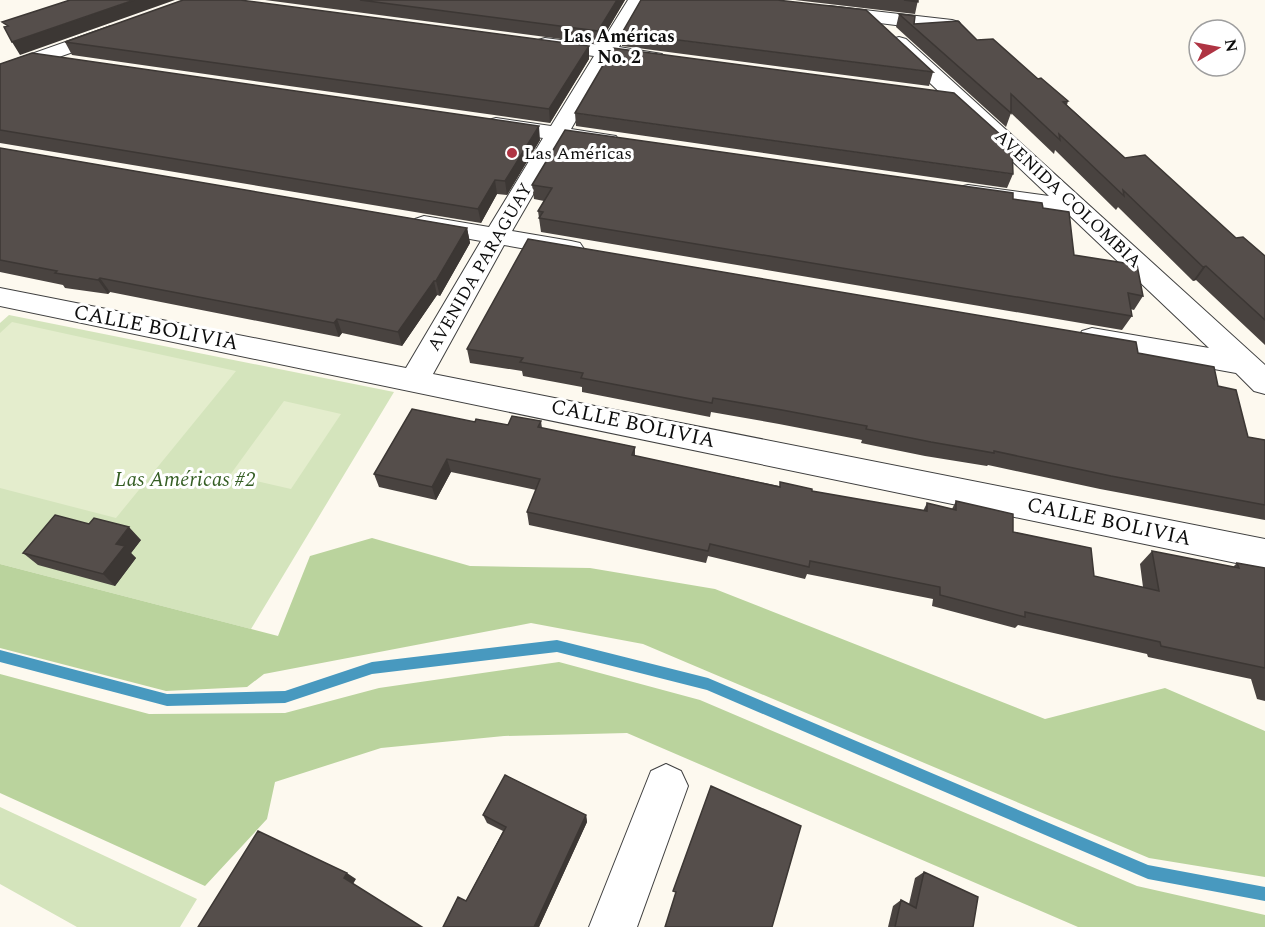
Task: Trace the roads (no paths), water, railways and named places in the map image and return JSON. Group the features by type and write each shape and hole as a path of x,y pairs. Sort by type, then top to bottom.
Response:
{"street":[{"name":"AVENIDA PARAGUAY","path":"415,379 496,237 637,0"},
{"path":"816,10 952,26"},
{"name":"AVENIDA COLOMBIA","path":"870,17 1265,383"},
{"path":"0,72 123,27"},
{"path":"524,41 677,61"},
{"path":"37,58 84,65"},
{"path":"925,94 961,99"},
{"path":"476,122 630,144"},
{"path":"949,189 1078,208"},
{"path":"401,220 589,253"},
{"name":"CALLE BOLIVIA","path":"0,297 415,379 1265,554"},
{"path":"1069,334 1244,364"},
{"path":"613,927 666,786"}],"waterway":[{"path":"0,656 167,700 285,697 372,668 557,646 708,684 1148,872 1265,894"}],"place":[{"name":"Las Américas","path":"512,153"}],"district":[{"name":"Las Américas No. 2","path":"619,46"}],"park label":[{"name":"Las Américas #2","path":"185,480"}]}
